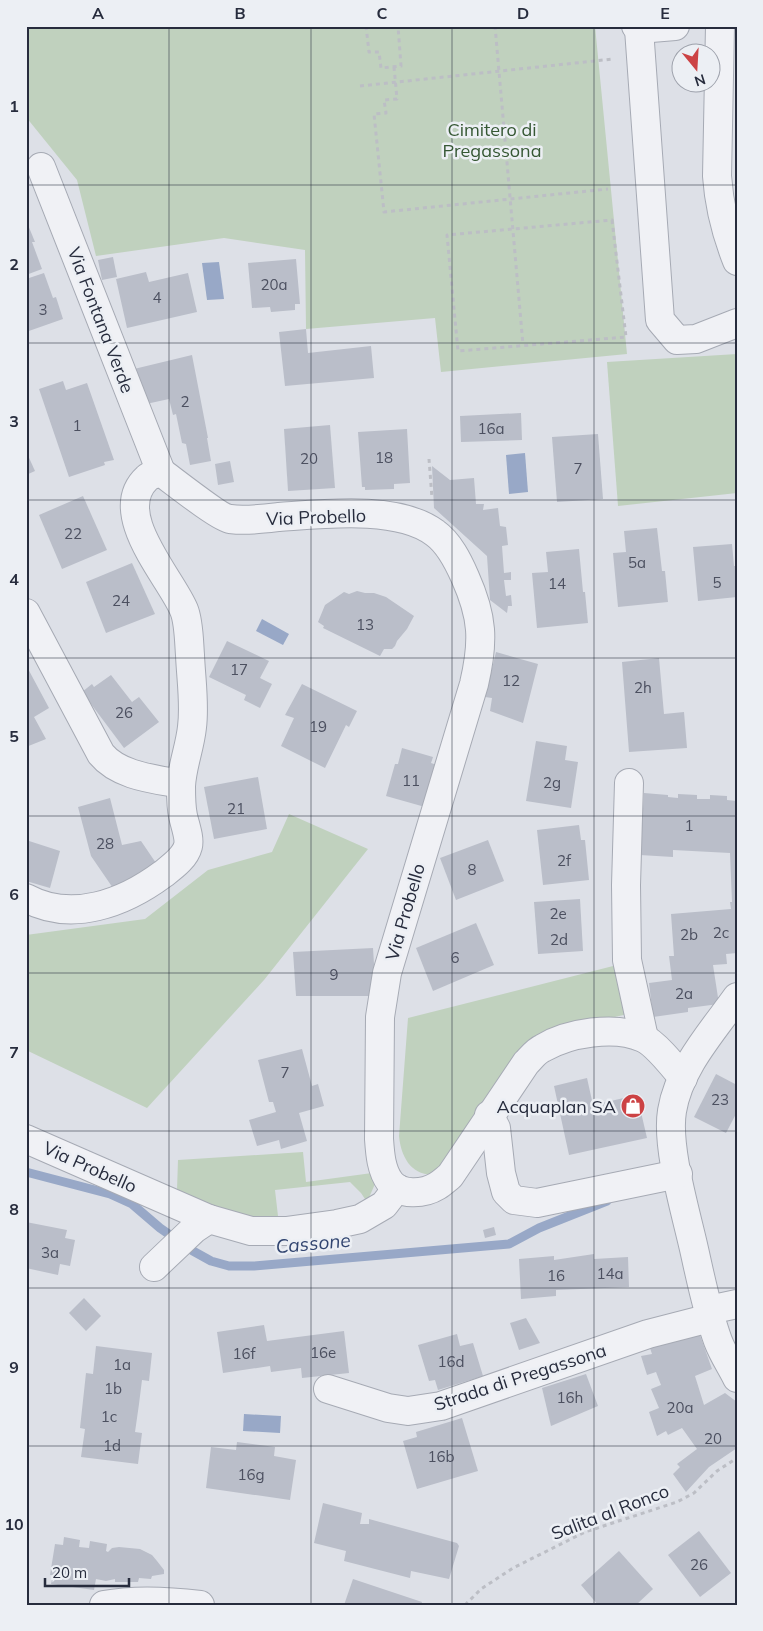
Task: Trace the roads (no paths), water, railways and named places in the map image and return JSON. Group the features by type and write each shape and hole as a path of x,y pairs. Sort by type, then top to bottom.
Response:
{"street":[{"path":"675,26 638,27 660,320 677,340 696,339 737,323"},
{"path":"720,26 718,194 728,238 737,261"},
{"name":"Via Fontana Verde","path":"41,167 161,472"},
{"path":"26,898 40,906 65,909 91,908 113,902 128,896 155,880 181,858 188,845 181,784 193,717 189,643 184,611 146,548 136,515 136,499 139,489 148,478 161,472"},
{"name":"Via Probello","path":"26,1139 201,1224 251,1231 286,1231 360,1219 384,1205 397,1188 390,1182 381,1156 382,1008 387,973 474,684 480,658 480,622 470,590 459,563 446,544 434,532 423,525 383,516 348,513 254,520 227,519 161,472"},
{"path":"26,613 107,762 116,768 150,779 181,784"},
{"path":"629,782 626,885 627,960 644,1038"},
{"path":"737,997 696,1054 683,1078 674,1103 671,1124 678,1174 709,1314 719,1342 737,1378"},
{"path":"397,1188 410,1192 423,1192 437,1186 450,1176 489,1115 526,1063 540,1049 559,1039 581,1034 627,1032 644,1038 683,1078"},
{"path":"489,1115 496,1128 503,1184 506,1192 514,1200 537,1204 678,1174"},
{"path":"162,1260 201,1224"},
{"name":"Strada di Pregassona","path":"328,1389 388,1408 408,1411 441,1406 737,1304"},
{"path":"104,1605 126,1601 163,1601 200,1605"}],"water":[{"path":"219,262 224,299 207,300 202,263"},
{"path":"525,453 528,492 509,494 506,455"},
{"path":"262,619 289,634 283,645 256,631"},
{"path":"244,1414 281,1416 280,1433 243,1431"}],"waterway":[{"name":"Cassone","path":"26,1172 110,1194 132,1204 160,1228 193,1251 211,1261 229,1266 254,1266 509,1244 539,1228 607,1201"}],"place":[{"name":"Acquaplan SA","path":"633,1106"}],"park label":[{"name":"Cimitero di Pregassona","path":"492,139"}]}
